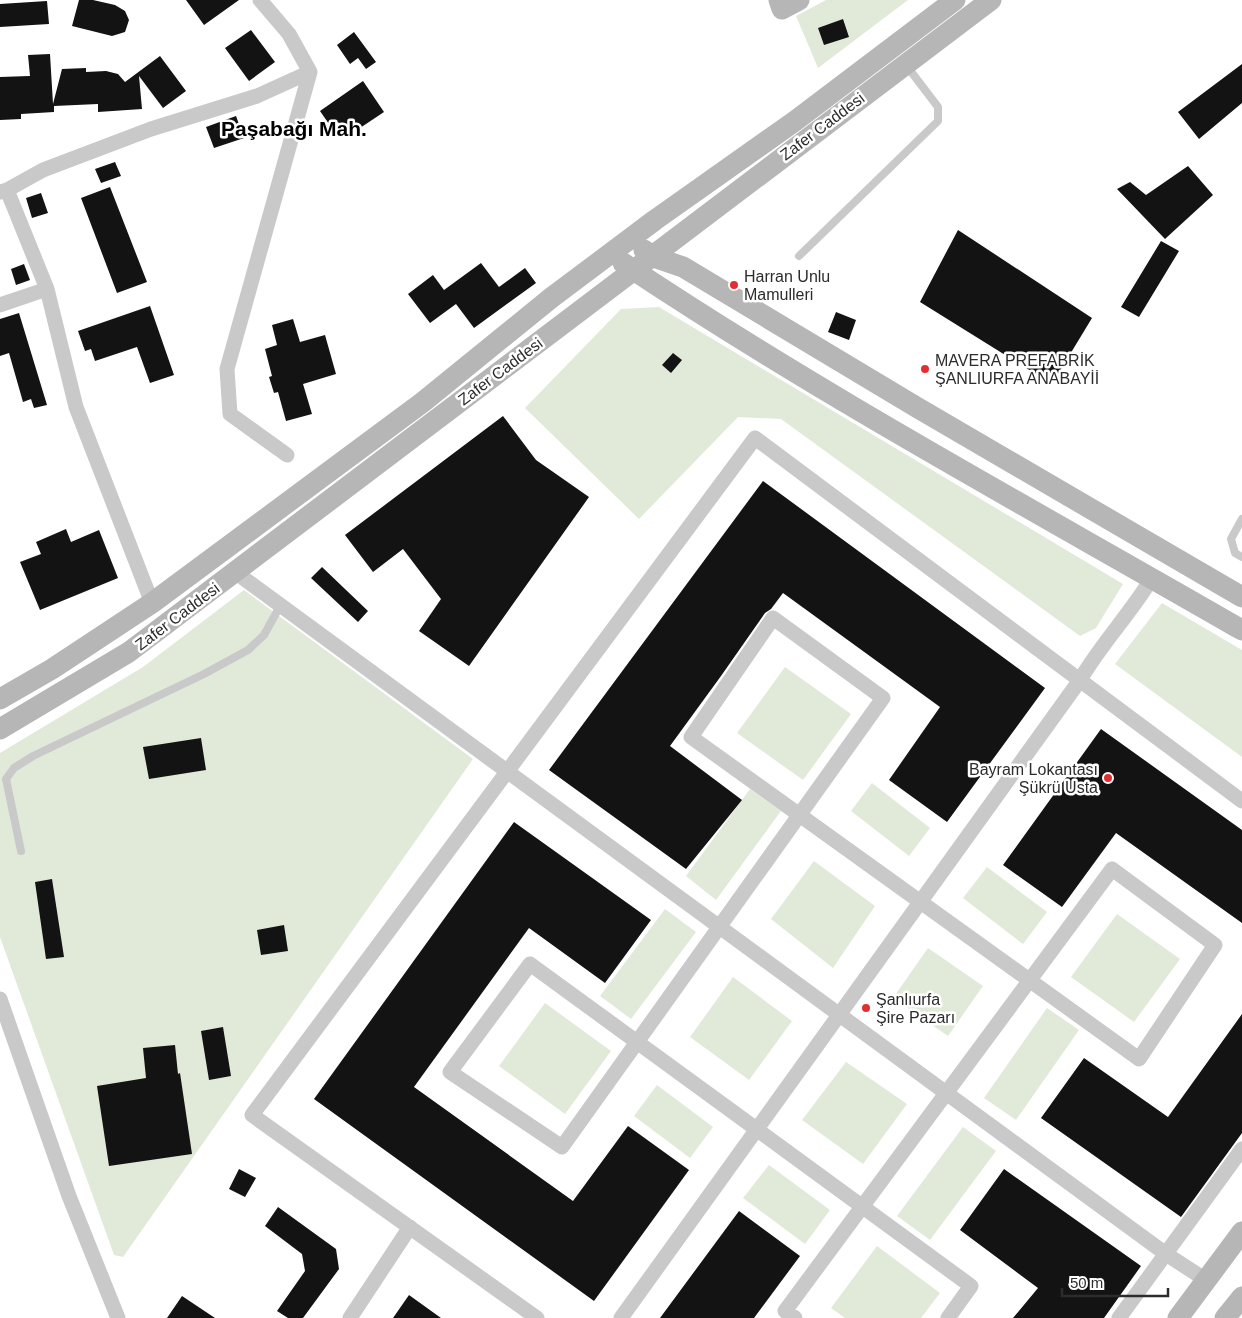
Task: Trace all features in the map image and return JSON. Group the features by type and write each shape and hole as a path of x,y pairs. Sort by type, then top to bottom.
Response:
{"main road":[{"path":"779,0 782,9 799,0"},
{"name":"Zafer Caddesi","path":"0,699 52,669 152,603 423,402 551,298 632,237 795,121 955,0"},
{"name":"Zafer Caddesi","path":"0,729 129,652 991,0"},
{"path":"632,237 651,256 683,267 918,408 1242,597"},
{"path":"610,254 653,284 763,353 1242,630"},
{"path":"1178,1318 1242,1232"},
{"path":"1224,1318 1242,1297"}],"street":[{"path":"260,0 289,34 310,72 227,369 230,414 287,455"},
{"path":"152,603 76,407 47,289 4,191 43,170 152,129 257,96 310,72"},
{"path":"0,305 47,289"},
{"path":"537,1318 252,1115 755,438 1242,801"},
{"path":"235,572 1166,1254 1206,1280"},
{"path":"621,1318 1080,680 1090,662 1138,601 1152,578"},
{"path":"795,1318 785,1311 863,1206 946,1093 1030,980 1112,869 1215,945 1139,1059 1030,980 920,902 800,815 692,737 774,618 882,698 800,815 720,927 637,1042 562,1147 450,1072 530,964 637,1042 863,1206 971,1286 948,1318"},
{"path":"0,999 69,1196 118,1318"},
{"path":"1120,1318 1242,1149"},
{"path":"350,1318 410,1227"}],"lane":[{"path":"799,256 938,121 938,107 906,64"},
{"path":"1242,519 1231,539 1235,553 1242,557"},
{"path":"21,851 6,778 14,768 33,756 204,674 248,650 264,635 280,606"}],"green space":[{"path":"826,0 908,0 818,68 796,16"},
{"path":"659,307 1123,584 1096,628 1080,636 781,419 738,417 639,519 525,408 621,309"},
{"path":"244,590 473,759 123,1257 114,1255 0,937 0,753 143,667"},
{"path":"1162,603 1242,650 1242,757 1115,664"},
{"path":"785,667 851,714 803,780 737,733"},
{"path":"872,783 930,828 909,856 851,811"},
{"path":"750,789 781,811 716,900 686,876"},
{"path":"814,861 875,906 833,968 771,919"},
{"path":"987,867 1047,912 1023,944 963,898"},
{"path":"665,909 696,932 631,1019 600,996"},
{"path":"1117,914 1180,959 1134,1022 1071,977"},
{"path":"928,948 983,986 948,1036 893,998"},
{"path":"733,977 792,1021 749,1080 690,1037"},
{"path":"545,1003 611,1051 565,1114 499,1066"},
{"path":"1047,1008 1079,1030 1016,1120 984,1098"},
{"path":"846,1062 907,1104 863,1164 802,1120"},
{"path":"657,1085 713,1127 690,1158 634,1116"},
{"path":"963,1127 996,1151 930,1240 897,1216"},
{"path":"769,1165 830,1210 805,1244 743,1198"},
{"path":"877,1246 940,1293 921,1318 845,1318 831,1308"}],"building":[{"path":"79,0 93,0 115,5 125,11 129,20 125,32 112,36 72,26"},
{"path":"186,0 239,0 204,25"},
{"path":"47,1 49,24 0,27 0,4"},
{"path":"843,19 849,37 824,45 818,28"},
{"path":"251,30 275,62 249,81 225,48"},
{"path":"354,32 376,62 366,69 358,58 350,64 337,45"},
{"path":"50,54 53,104 62,69 86,68 86,72 106,71 118,74 125,82 160,56 186,91 163,108 139,76 142,109 98,112 98,104 54,106 54,112 21,114 21,119 0,120 0,77 30,76 28,55"},
{"path":"1242,64 1242,103 1199,139 1178,112"},
{"path":"363,81 384,112 348,136 338,122 331,127 320,111"},
{"path":"236,116 244,138 214,148 206,127"},
{"path":"115,162 121,176 101,183 95,169"},
{"path":"1188,166 1213,195 1165,239 1117,189 1130,182 1146,195"},
{"path":"110,187 147,282 117,293 81,198"},
{"path":"41,193 48,213 32,218 26,198"},
{"path":"958,230 1092,318 1052,384 920,302"},
{"path":"1161,241 1179,251 1139,317 1121,307"},
{"path":"481,263 499,287 525,268 536,283 474,328 456,304 430,323 408,294 433,275 444,290"},
{"path":"24,264 30,280 16,285 11,269"},
{"path":"150,306 174,375 150,383 137,347 95,361 91,349 85,351 78,331"},
{"path":"836,312 856,320 849,340 828,332"},
{"path":"19,313 47,405 34,408 31,399 23,402 9,353 0,356 0,319"},
{"path":"293,319 300,342 325,335 336,374 303,384 312,414 286,421 278,392 274,393 269,377 272,376 265,349 277,345 272,325"},
{"path":"673,353 682,360 671,373 662,365"},
{"path":"503,416 536,460 589,497 469,666 419,631 441,599 403,549 373,572 345,535"},
{"path":"763,481 1045,688 947,822 889,780 940,707 783,593 771,609 765,613 670,746 742,800 686,869 549,770"},
{"path":"66,529 71,542 99,530 118,578 40,610 20,562 41,554 36,542"},
{"path":"322,567 368,611 358,622 311,578"},
{"path":"1101,729 1242,830 1242,923 1116,833 1062,907 1003,865"},
{"path":"201,738 206,770 149,779 143,747"},
{"path":"514,822 651,920 605,983 529,928 414,1087 573,1201 628,1126 689,1170 594,1301 314,1099"},
{"path":"52,879 64,957 46,959 35,882"},
{"path":"284,925 288,951 261,955 257,930"},
{"path":"1242,1014 1242,1133 1181,1217 1041,1118 1084,1058 1168,1117"},
{"path":"223,1027 231,1076 209,1080 201,1031"},
{"path":"175,1045 178,1074 180,1073 192,1154 109,1166 97,1086 146,1078 143,1048"},
{"path":"239,1169 256,1178 245,1197 229,1189"},
{"path":"1004,1169 1141,1266 1104,1318 1013,1318 1038,1288 960,1230"},
{"path":"278,1207 336,1249 339,1269 303,1318 288,1318 277,1311 305,1271 302,1254 265,1226"},
{"path":"739,1211 800,1256 754,1318 660,1318"},
{"path":"409,1295 441,1318 393,1318"},
{"path":"182,1296 215,1318 167,1318"}],"place":[{"name":"Harran Unlu Mamulleri","path":"734,285"},
{"name":"MAVERA PREFABRİK ŞANLIURFA ANABAYİİ","path":"925,369"},
{"name":"Bayram Lokantası Şükrü Usta","path":"1108,778"},
{"name":"Şanlıurfa Şire Pazarı","path":"866,1008"}],"district":[{"name":"Paşabağı Mah.","path":"294,129"}]}
